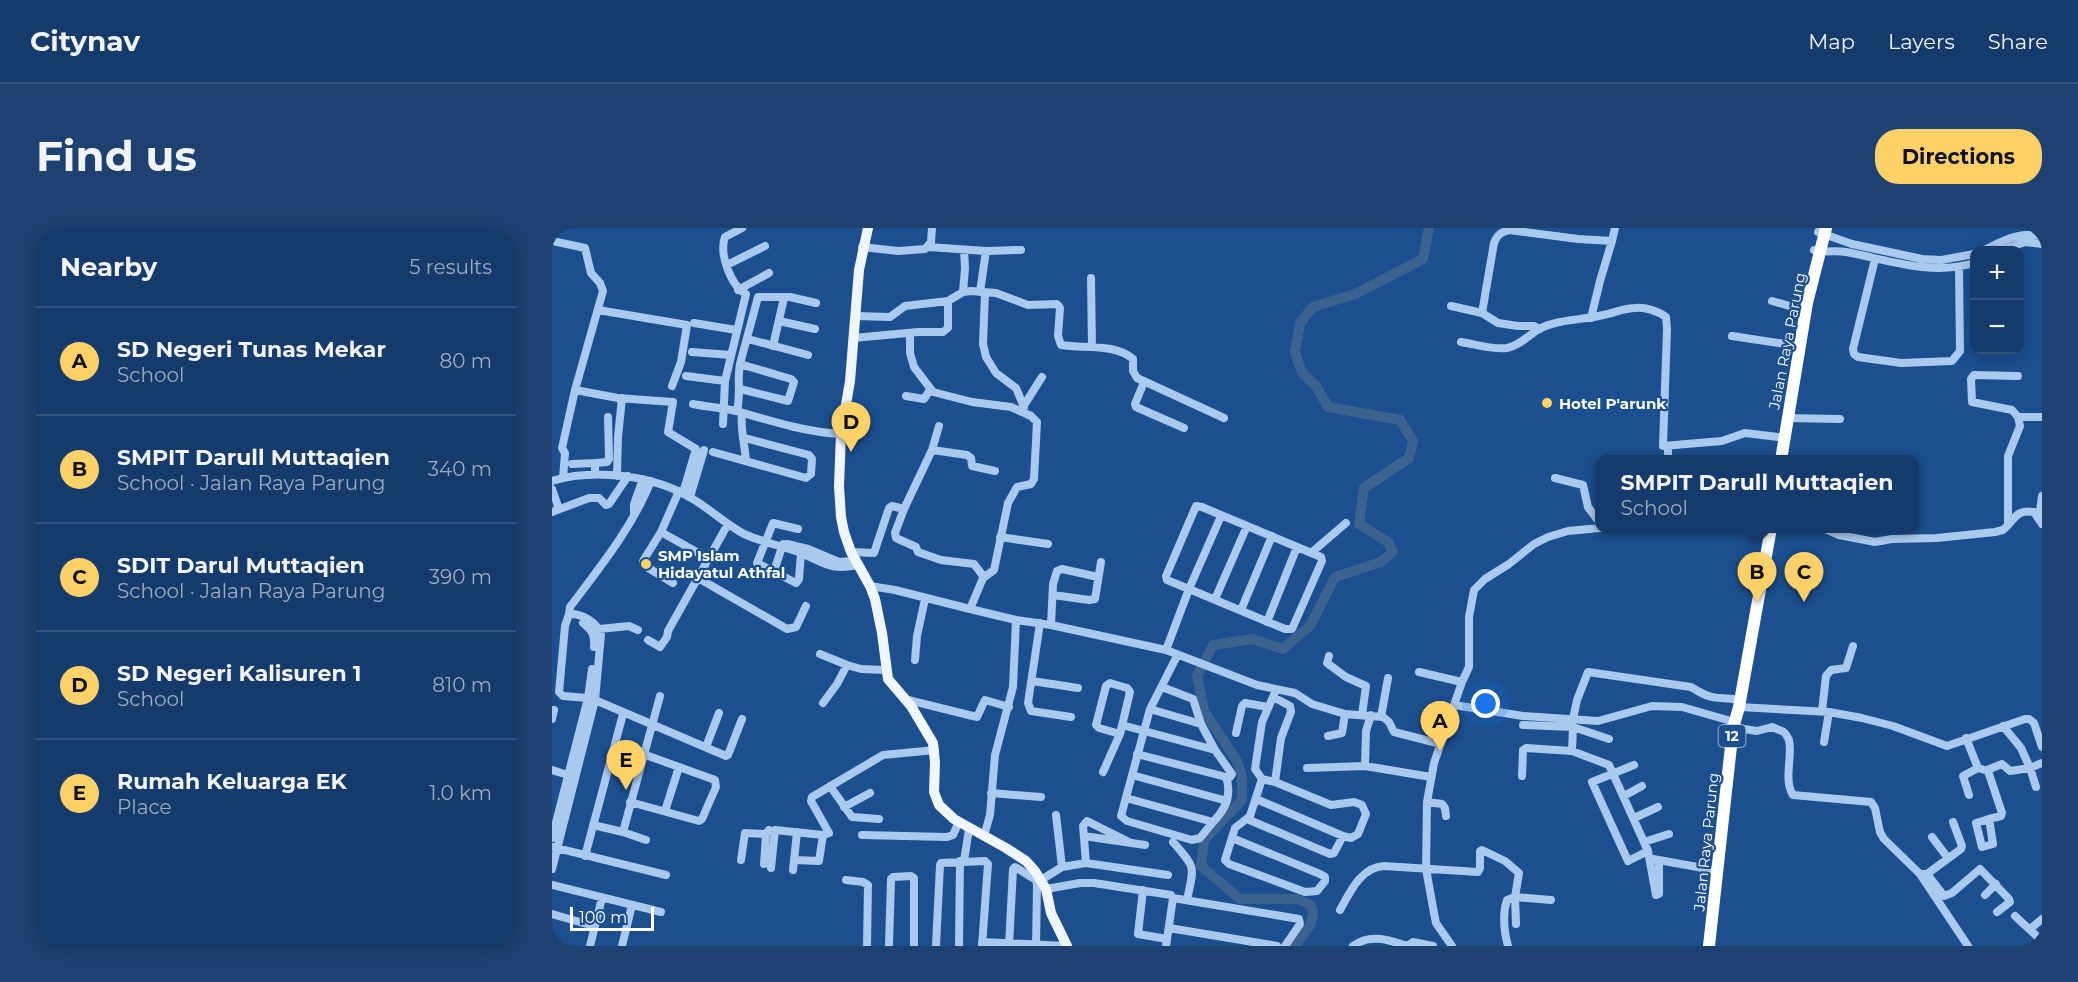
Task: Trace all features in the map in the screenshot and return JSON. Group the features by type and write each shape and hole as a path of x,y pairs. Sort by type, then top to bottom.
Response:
{"highway":[{"name":"Jalan Raya Parung","path":"1776,455 1792,345 1822,231"},
{"name":"Jalan Raya Parung","path":"1782,455 1817,251"},
{"name":"Jalan Raya Parung","path":"1737,703 1763,533"},
{"name":"Jalan Raya Parung","path":"1708,946 1714,870 1731,725 1770,533"},
{"name":"Jalan Raya Parung","path":"1708,946 1731,725"}],"main road":[{"path":"868,228 862,247 850,381 841,434 839,477 841,518 854,559 870,586 882,633 885,670 892,686 916,713 933,743 935,750 934,792 939,805 946,813 969,829 1026,861 1043,885 1051,914 1066,946"}],"street":[{"path":"723,424 725,381 742,292 727,265 723,239 742,228"},
{"path":"928,247 931,242 932,228"},
{"path":"1591,318 1614,228"},
{"path":"1482,313 1496,238 1503,231 1526,230 1612,241"},
{"path":"1822,231 1875,259 1959,267 1970,264"},
{"path":"2006,246 2023,235 2042,236"},
{"path":"1837,251 1839,240"},
{"path":"552,241 586,249 591,273 600,283 603,291 575,390 562,448"},
{"path":"1998,246 2011,242 2042,244"},
{"path":"727,265 765,246"},
{"path":"862,247 898,251 928,247 986,251 1021,250"},
{"path":"1817,251 1851,248 1922,259 1941,265 1970,255"},
{"path":"963,292 964,250"},
{"path":"986,251 982,292 983,344 986,357 996,373 1016,388 1022,409"},
{"path":"1875,259 1853,349 1854,354 1858,357 1901,363 1952,361 1960,351 1959,267"},
{"path":"742,292 769,273"},
{"path":"1091,278 1092,347"},
{"path":"742,292 758,297 790,297 816,303"},
{"path":"855,315 890,317 905,306 948,301 963,292 996,293 1028,305 1058,305 1060,308 1058,336 1060,344 1092,347 1130,356 1134,361 1134,376 1224,418"},
{"path":"746,461 745,438 739,412 739,373 758,297"},
{"path":"773,346 784,298"},
{"path":"854,338 946,330 948,301"},
{"path":"1772,301 1800,309"},
{"path":"1451,306 1482,313 1498,323 1534,326 1540,329"},
{"path":"1461,342 1507,348 1515,346 1540,329 1568,320 1591,318 1624,308 1638,307 1660,313 1666,317 1667,329 1663,446 1722,441 1745,433 1778,437"},
{"path":"598,310 736,330"},
{"path":"779,321 814,329"},
{"path":"672,386 681,362 690,324"},
{"path":"910,333 912,361 930,390 936,394 972,402 1022,409 1037,422 1034,479 1029,485 1017,488 1012,494 993,571 984,576 970,609"},
{"path":"1732,336 1792,345"},
{"path":"748,339 808,355"},
{"path":"692,352 730,355"},
{"path":"740,364 791,379 794,382 788,401 740,389"},
{"path":"2008,526 2008,456 2018,435 2020,426 2018,417 2012,410 1973,403 1971,379 1974,375 2018,376"},
{"path":"686,376 725,381"},
{"path":"1022,409 1042,377"},
{"path":"1144,382 1136,407 1184,428"},
{"path":"575,390 622,398 673,402 668,432 696,449 684,494"},
{"path":"906,396 925,399 930,390"},
{"path":"617,476 622,398"},
{"path":"693,404 739,412 809,431 841,434"},
{"path":"572,464 607,462 609,459 608,417"},
{"path":"2018,417 2042,417"},
{"path":"1787,418 1840,419"},
{"path":"939,426 932,450 904,509 896,538 916,547 918,552 940,560 974,564 984,576"},
{"path":"673,583 643,563 708,451 806,478 811,474 813,465 809,455 745,438"},
{"path":"552,443 562,448 565,453 563,478"},
{"path":"1668,446 1668,455"},
{"path":"932,450 967,456 971,459 972,466 995,471"},
{"path":"595,463 595,475"},
{"path":"552,481 595,475 628,476 647,480 684,494 743,533 768,542 808,549 839,562 874,553 889,508 892,506 904,509"},
{"path":"552,489 556,511 594,497 599,498 606,505 628,476"},
{"path":"1555,478 1583,485 1588,507 1595,517"},
{"path":"552,838 591,699 595,638 590,628 572,614 570,607 641,506 647,480"},
{"path":"2041,521 2042,496"},
{"path":"1196,506 1247,526 1321,557 1322,561 1293,628 1285,629 1167,580 1166,576 1196,506"},
{"path":"1836,533 1875,542 2003,531 2015,515 2025,511 2034,512 2041,521"},
{"path":"1166,650 1189,589 1221,516"},
{"path":"798,529 773,523 768,542 757,563 797,583 801,553"},
{"path":"1311,553 1346,523"},
{"path":"648,640 661,646 728,524"},
{"path":"1215,599 1247,526"},
{"path":"1452,946 1436,923 1426,868 1427,802 1431,777 1441,744 1469,667 1469,617 1474,590 1478,584 1509,564 1528,548 1548,537 1568,531 1595,528"},
{"path":"661,532 709,559"},
{"path":"1241,610 1272,536"},
{"path":"1000,537 1048,544"},
{"path":"782,545 838,568 854,559"},
{"path":"774,571 782,545"},
{"path":"1267,622 1297,547"},
{"path":"1053,595 1093,600 1096,597 1101,562"},
{"path":"1051,625 1054,578 1060,569 1098,577"},
{"path":"698,578 787,629 796,627 806,606"},
{"path":"870,586 896,590 1016,620 1051,625 1166,650 1210,669 1263,687 1275,693 1291,709"},
{"path":"915,660 918,627 925,599"},
{"path":"552,869 591,699 601,634 599,629 582,615 572,614"},
{"path":"572,614 565,626 559,692 563,696 591,699 728,755 742,719"},
{"path":"984,836 990,815 996,748 1013,687 1016,620"},
{"path":"1040,623 1028,703 1031,711 1071,717"},
{"path":"599,629 629,626 638,630"},
{"path":"1824,742 1826,676 1831,670 1846,668 1853,645"},
{"path":"820,654 861,669 885,670"},
{"path":"1177,656 1150,709 1121,816 1123,820 1192,840 1200,838 1222,812 1227,801 1229,786 1226,777"},
{"path":"1329,656 1327,663 1346,677 1366,686 1365,766"},
{"path":"823,703 837,684 847,664"},
{"path":"1419,672 1462,682"},
{"path":"1572,751 1573,723 1581,689 1588,672 1691,687 1701,695 1737,703 1862,718 1893,726 1947,746 2029,719 2038,722 2042,747"},
{"path":"1381,717 1388,678"},
{"path":"1032,681 1078,688"},
{"path":"1103,772 1121,730 1129,689 1107,684 1096,725 1099,728 1121,730 1144,731 1215,750"},
{"path":"1137,754 1226,777 1232,774 1215,750 1201,724 1192,699 1162,687"},
{"path":"1275,693 1295,693 1308,702 1345,714 1381,717 1387,719 1396,733 1441,744"},
{"path":"1256,799 1351,838 1358,834 1366,814 1362,805 1354,802 1332,805 1262,779 1255,769 1255,761 1262,722 1275,693"},
{"path":"623,832 660,696"},
{"path":"904,699 977,717 985,700 1009,707"},
{"path":"1275,782 1283,729 1291,709 1308,702"},
{"path":"1236,733 1242,706 1245,703 1268,707"},
{"path":"1454,705 1573,723 1609,739"},
{"path":"1523,725 1605,720 1652,706 1692,709 1731,725 1757,731 1772,727 1784,732 1789,740 1788,770 1793,795 1871,802 1884,839 1944,896 1952,893 1980,869 2010,900 1997,912"},
{"path":"1150,709 1201,724"},
{"path":"706,747 719,713"},
{"path":"585,856 623,714"},
{"path":"1328,736 1342,733 1345,714"},
{"path":"2003,726 2021,748 2036,788"},
{"path":"1966,738 2002,813 2001,816 1989,819"},
{"path":"1522,776 1524,749 1572,751 1609,765 1652,857"},
{"path":"741,860 743,835 748,832 797,832 828,835 811,800 830,786 888,753 935,750"},
{"path":"630,802 701,820 716,787 715,780 643,754"},
{"path":"1969,795 1964,776 2002,764 2010,771 2042,764"},
{"path":"1634,765 1592,782 1628,861 1652,857 1714,870"},
{"path":"1307,768 1365,766 1431,777"},
{"path":"665,811 679,767"},
{"path":"552,770 568,775"},
{"path":"1132,775 1227,801"},
{"path":"1232,838 1320,874 1325,877 1325,881 1317,891 1305,892 1229,864 1225,857 1232,838 1238,825 1247,819 1262,779"},
{"path":"830,786 852,817 879,819"},
{"path":"1624,796 1642,786"},
{"path":"844,807 870,793"},
{"path":"991,793 1041,797"},
{"path":"1126,798 1213,822"},
{"path":"1427,802 1442,804 1446,816"},
{"path":"1634,818 1658,807"},
{"path":"1056,815 1062,867"},
{"path":"1247,819 1330,854 1334,853 1343,836"},
{"path":"862,835 947,837 953,834 959,822"},
{"path":"1086,863 1084,823 1091,822 1131,843"},
{"path":"1923,874 1961,849 1962,846 1953,822"},
{"path":"593,825 646,840"},
{"path":"959,946 962,861 969,829"},
{"path":"767,866 771,832"},
{"path":"793,870 797,832"},
{"path":"1644,842 1668,834"},
{"path":"794,860 819,861 823,835"},
{"path":"1084,836 1145,845"},
{"path":"1932,837 1948,858"},
{"path":"1173,842 1192,864 1187,900"},
{"path":"555,848 666,875"},
{"path":"1340,910 1359,880 1370,869 1384,866 1478,872 1482,850 1505,861 1518,871 1515,897 1516,924"},
{"path":"936,946 940,865 962,861 985,861 988,864 982,944 1066,946"},
{"path":"1043,885 1062,867 1086,863 1168,875"},
{"path":"1010,944 1014,867 1021,869 1036,880 1036,945"},
{"path":"1923,874 1968,946"},
{"path":"889,946 891,879 911,876 914,878 914,946"},
{"path":"846,880 863,882 868,885 867,946"},
{"path":"1043,885 1080,882 1143,890 1171,895 1173,898 1299,919 1300,924 1285,946"},
{"path":"552,885 661,912"},
{"path":"1985,895 1996,885"},
{"path":"1143,890 1138,934 1166,943 1173,898"},
{"path":"1508,946 1504,927 1507,900 1515,897 1551,900"},
{"path":"590,946 602,898"},
{"path":"622,946 632,905"},
{"path":"552,915 594,926"},
{"path":"2016,916 2042,941"},
{"path":"2030,928 2042,919"},
{"path":"1169,928 1277,946"},
{"path":"1353,946 1366,940 1379,938 1407,946 1413,942 1433,946"},
{"path":"552,944 561,946"}],"waterway":[{"path":"1295,946 1311,922 1313,916 1311,905 1297,899 1240,899 1201,866 1204,840 1242,800 1242,776 1237,761 1204,711 1197,676 1213,645 1252,639 1283,649 1310,626 1335,577 1381,562 1393,552 1388,542 1359,524 1364,488 1409,458 1413,441 1400,420 1328,407 1317,387 1302,373 1295,352 1300,323 1313,307 1355,294 1423,259 1429,228"}],"place":[{"name":"Hotel P'arunk","path":"1547,403"},
{"name":"SD Negeri Kalisuren 1","path":"851,452"},
{"name":"SMP Islam Hidayatul Athfal","path":"646,564"},
{"name":"SMPIT Darull Muttaqien","path":"1757,602"},
{"name":"SDIT Darul Muttaqien","path":"1804,602"},
{"name":"SD Negeri Tunas Mekar","path":"1440,751"},
{"name":"Rumah Keluarga EK","path":"626,790"}]}
